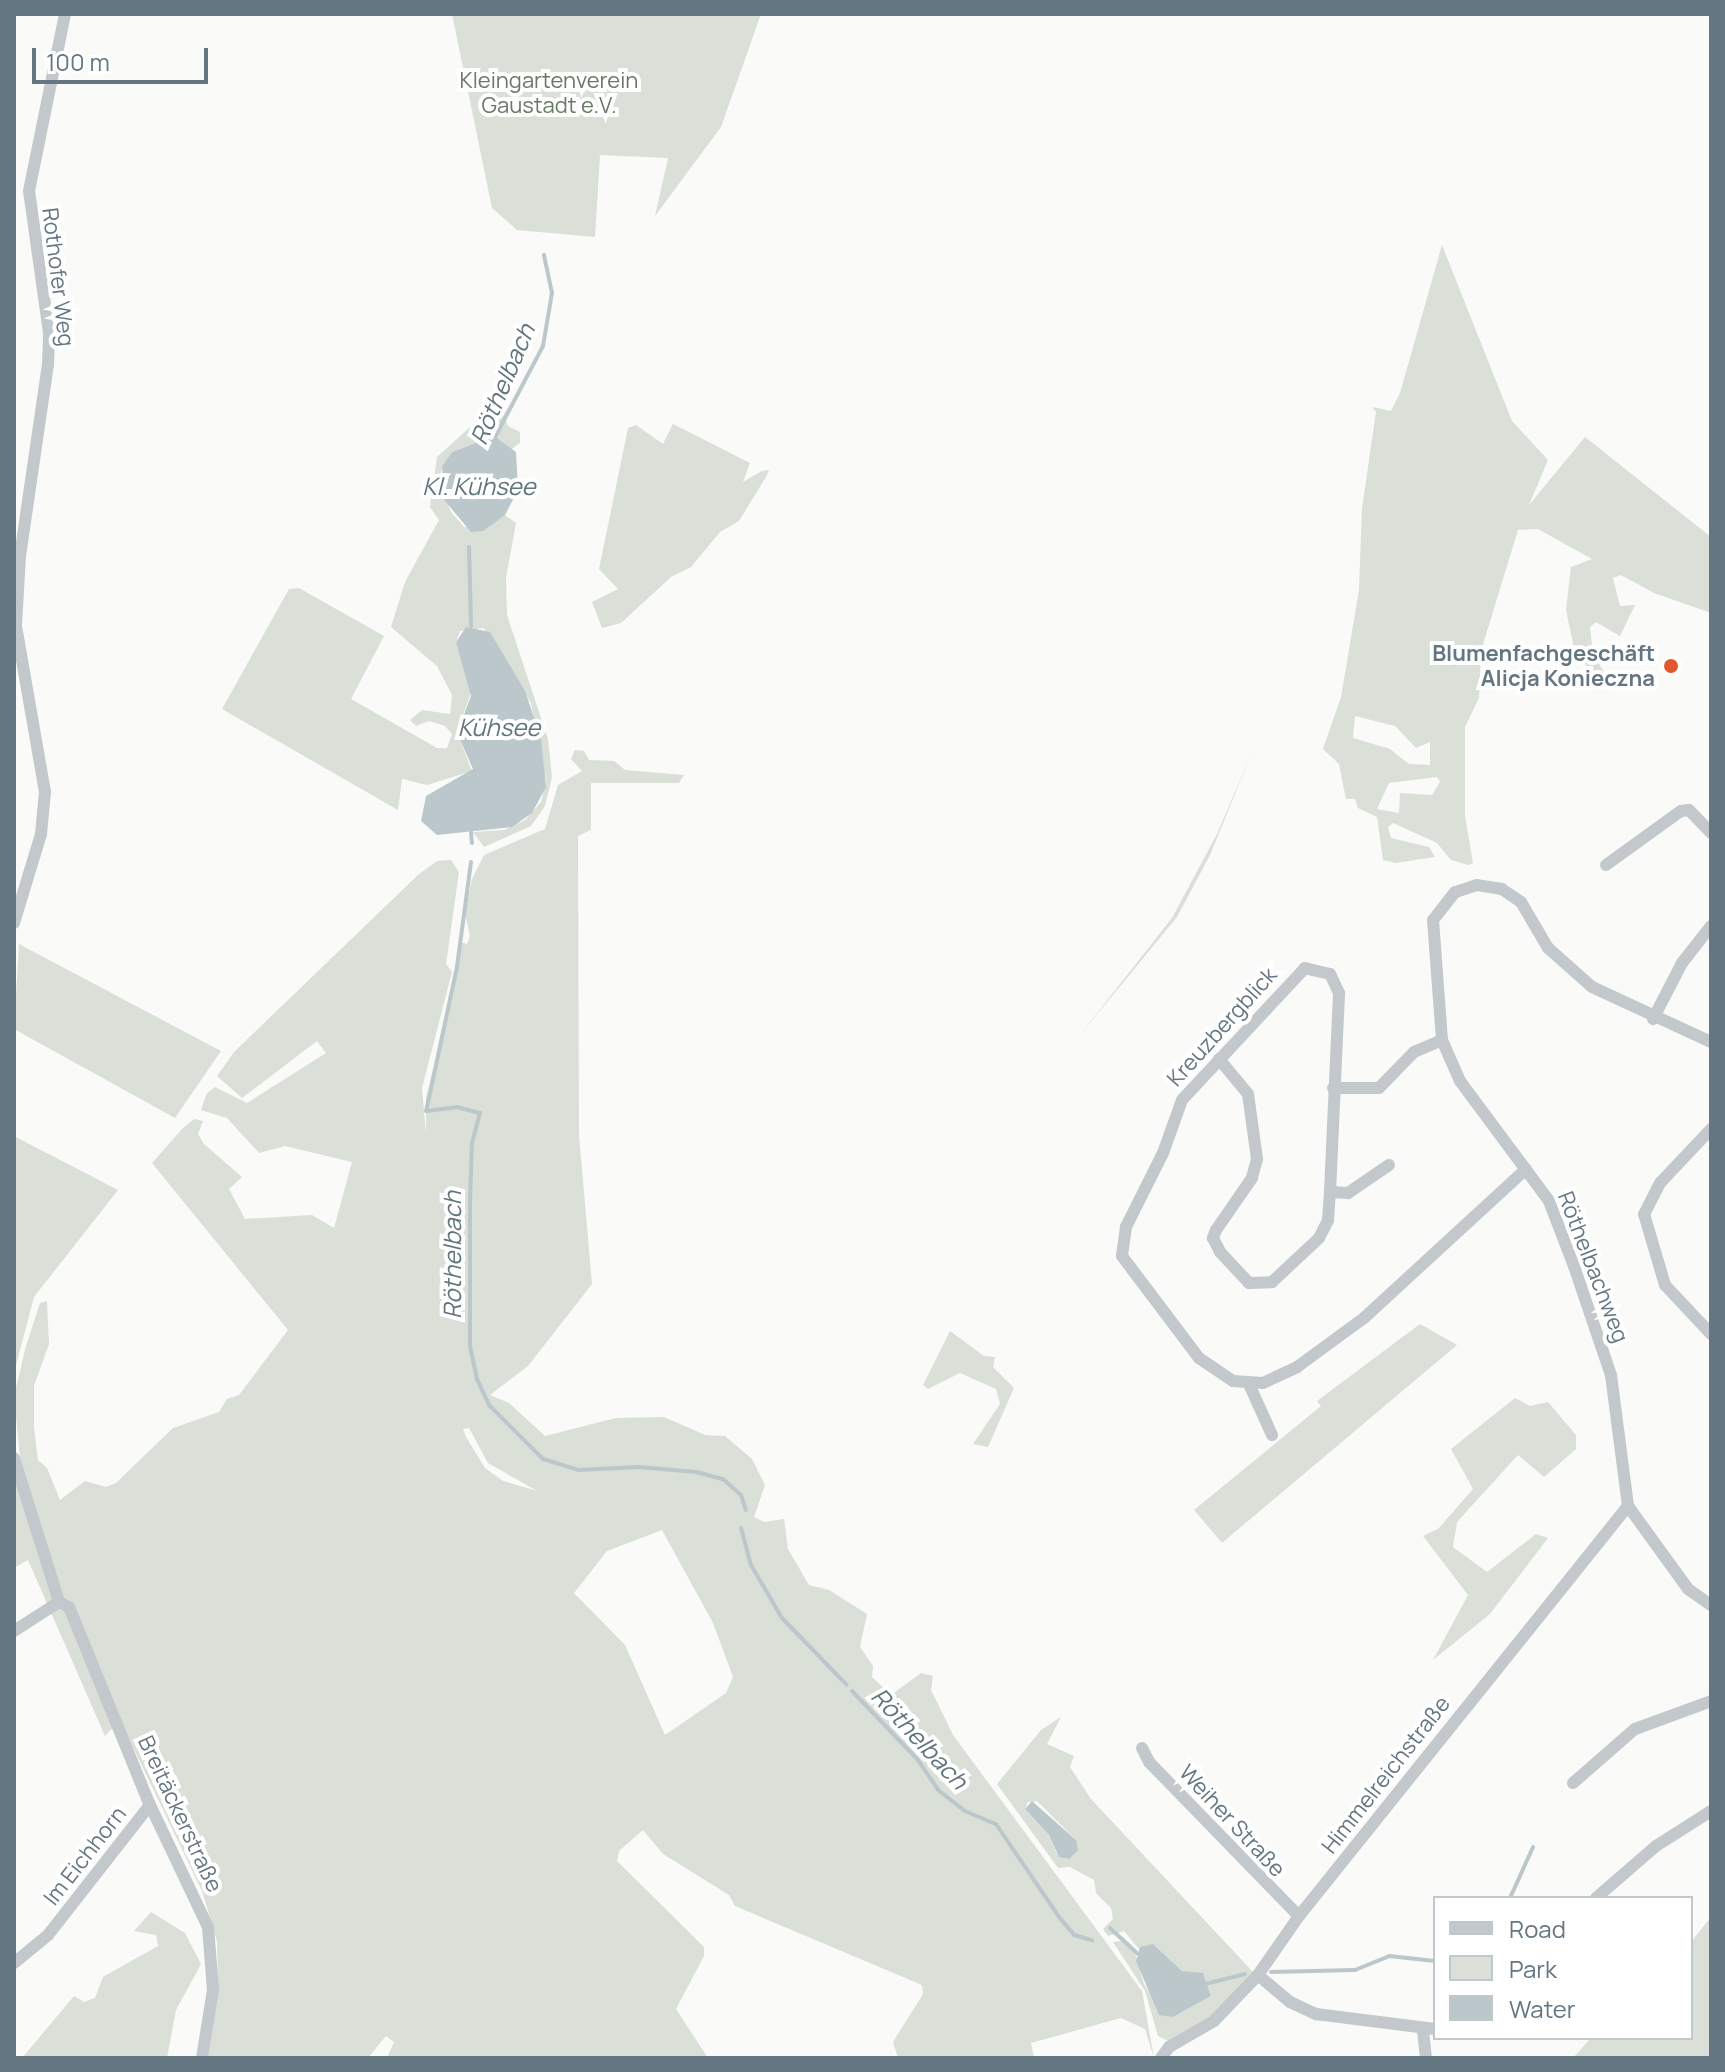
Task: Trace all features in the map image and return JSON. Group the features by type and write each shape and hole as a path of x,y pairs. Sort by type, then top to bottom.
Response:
{"street":[{"name":"Rothofer Weg","path":"14,923 38,848 45,792 16,625 20,556 48,365 49,333 29,191 65,14"},
{"path":"1606,865 1681,811 1689,810 1711,833"},
{"name":"Röthelbachweg","path":"1653,1019 1569,969 1512,895 1477,885 1448,898 1431,928 1442,1040 1460,1081 1549,1201 1606,1352 1628,1506 1688,1589 1711,1605"},
{"path":"1711,926 1682,963 1653,1019 1711,1042"},
{"name":"Kreuzbergblick","path":"1249,1384 1224,1377 1199,1358 1133,1278 1120,1250 1182,1100 1298,972 1320,968 1332,975 1339,993 1333,1088"},
{"path":"1219,1059 1248,1094 1257,1159 1252,1178 1216,1230 1220,1252 1249,1283 1272,1282 1319,1238 1328,1220 1333,1088 1379,1088 1414,1052 1442,1040"},
{"path":"1711,1129 1660,1183 1644,1214 1665,1285 1711,1334"},
{"path":"1330,1192 1348,1193 1389,1165"},
{"path":"1272,1435 1249,1384 1263,1383 1297,1367 1364,1318 1526,1169"},
{"path":"14,1458 59,1602 14,1631"},
{"name":"Himmelreichstraße","path":"1162,2055 1214,2021 1258,1975 1299,1916 1628,1506"},
{"name":"Breitäckerstraße","path":"59,1602 69,1607 150,1805 208,1927 213,1990 202,2058"},
{"path":"1573,1783 1635,1729 1711,1701"},
{"name":"Weiher Straße","path":"1142,1748 1149,1762 1299,1916"},
{"name":"Im Eichhorn","path":"14,1963 48,1935 150,1805"},
{"path":"1598,1896 1656,1846 1711,1811"},
{"path":"1258,1975 1290,2002 1316,2014 1429,2029 1426,2058"}],"green space":[{"name":"Kleingartenverein Gaustadt e.V.","path":"452,14 761,14 721,127 655,216 668,158 600,155 595,237 517,230 492,208"},
{"path":"1442,245 1512,421 1548,460 1529,505 1585,437 1711,537 1711,613 1654,593 1621,575 1613,578 1620,606 1635,605 1620,636 1596,622 1590,627 1593,654 1606,675 1599,680 1575,653 1566,610 1571,567 1592,559 1538,529 1518,530 1481,651 1479,698 1465,727 1465,816 1473,863 1468,865 1451,860 1437,843 1393,823 1388,827 1391,838 1429,847 1435,857 1396,863 1383,860 1377,817 1358,808 1355,799 1346,799 1339,764 1323,749 1341,697 1359,590 1362,508 1376,412 1372,407 1391,411 1400,393","holes":["1355,716 1395,726 1416,748 1430,742 1430,765 1409,764 1390,749 1353,738","1437,777 1440,782 1432,795 1400,793 1399,813 1377,809 1389,783"]},
{"path":"510,352 516,354 515,380 504,416 508,426 520,432 520,443 509,451 494,436 452,452 442,466 440,484 451,512 464,527 505,515 516,523 506,578 507,615 548,739 552,777 545,806 531,826 484,847 473,832 504,830 525,820 541,802 546,781 531,703 484,628 460,631 456,642 472,689 457,733 472,771 427,785 402,779 398,810 222,709 289,589 299,588 384,636 351,699 437,748 447,748 452,734 445,726 429,721 416,726 410,720 422,710 450,714 452,695 437,666 391,627 405,582 439,520 430,507 437,457 479,419 506,372"},
{"path":"673,424 750,463 743,482 769,470 739,521 720,532 691,567 671,577 621,623 602,628 592,602 618,589 599,569 628,428 636,425 663,444"},
{"path":"575,750 584,751 589,760 614,761 625,770 684,775 679,783 591,783 591,830 578,836 579,1135 592,1284 528,1366 490,1395 509,1403 545,1436 616,1418 664,1417 705,1435 725,1436 752,1459 765,1485 754,1517 764,1522 784,1519 788,1549 809,1585 829,1590 867,1614 860,1647 873,1666 872,1677 891,1695 921,1673 933,1676 931,1690 953,1735 1142,1991 1154,2058 1145,2029 1121,2018 1031,2043 1034,2058 898,2058 893,2042 923,1994 922,1985 735,1906 729,1895 663,1854 643,1830 619,1851 617,1861 704,1947 704,1956 676,2009 708,2058 387,2058 394,2042 386,2036 368,2058 208,2058 218,1994 217,1941 202,1891 120,1720 105,1736 28,1560 14,1568 14,1463 20,1457 14,1396 26,1346 40,1303 47,1301 49,1344 34,1386 34,1427 38,1460 47,1468 60,1500 85,1481 106,1487 116,1483 173,1428 219,1412 227,1399 239,1395 288,1330 152,1163 183,1128 194,1119 203,1121 198,1134 204,1144 242,1177 229,1189 245,1219 312,1215 334,1228 352,1162 285,1146 259,1153 227,1118 201,1110 207,1093 215,1087 247,1103 326,1053 317,1041 242,1098 217,1076 234,1052 419,874 437,861 451,860 459,872 446,964 452,972 422,1088 426,1134 426,1098 454,991 460,942 467,944 470,936 465,914 472,879 484,855 545,829 558,785 582,771 571,759","holes":["469,1428 488,1463 537,1491 503,1481 485,1468 466,1437 463,1429","662,1530 713,1623 733,1677 726,1693 665,1735 625,1645 574,1593 607,1551"]},
{"path":"1252,752 1210,855 1177,917 1080,1035 1172,918 1217,834"},
{"path":"19,944 221,1051 175,1118 14,1029"},
{"path":"14,1136 118,1190 34,1297 15,1369"},
{"path":"1420,1324 1457,1345 1222,1543 1194,1510 1321,1406 1317,1401"},
{"path":"950,1331 984,1356 995,1357 993,1367 1014,1388 988,1447 973,1444 1000,1404 996,1389 960,1373 928,1389 923,1385"},
{"path":"1515,1398 1530,1406 1548,1402 1576,1435 1576,1449 1544,1477 1518,1455 1457,1522 1453,1547 1487,1572 1536,1534 1548,1538 1490,1614 1433,1660 1468,1595 1423,1536 1438,1529 1473,1489 1451,1449"},
{"path":"1061,1717 1047,1744 1074,1756 1070,1767 1091,1799 1253,1972 1218,2012 1168,2041 1158,2036 1145,1991 1113,1942 1123,1941 1136,1956 1144,1984 1160,2010 1173,2017 1211,1996 1204,1976 1182,1971 1153,1944 1139,1949 1124,1931 1108,1936 1103,1929 1113,1919 1111,1908 1096,1893 1094,1880 1070,1867 1058,1868 997,1784 1041,1730","holes":["1037,1801 1076,1840 1069,1859 1057,1854 1049,1835 1025,1809 1028,1802"]},
{"path":"151,1912 185,1933 201,1964 176,2010 167,2058 22,2058 74,1996 84,2002 95,1998 103,1977 158,1946 156,1935 134,1931"},
{"path":"1711,1917 1711,2058 1573,2058 1589,2040 1693,2040 1693,1940"}],"water":[{"name":"Kl. Kühsee","path":"494,436 516,452 518,490 505,515 483,531 471,532 445,501 442,466 452,452"},
{"name":"Kühsee","path":"466,627 490,632 525,691 541,738 546,787 532,813 512,827 437,835 421,821 426,796 473,769 457,733 471,696 456,642"},
{"path":"1032,1801 1076,1840 1078,1850 1069,1859 1059,1857 1049,1835 1025,1809"},
{"path":"1153,1944 1182,1971 1203,1973 1211,1996 1173,2017 1159,2015 1136,1961 1140,1947"}],"waterway":[{"name":"Röthelbach","path":"494,439 543,346 552,293 544,255"},
{"name":"Röthelbach","path":"469,547 471,626"},
{"name":"Röthelbach","path":"471,832 472,843"},
{"name":"Röthelbach","path":"471,862 457,967 426,1111 457,1107 480,1113 472,1142 470,1201 470,1346 477,1379 489,1405 543,1459 578,1470 639,1467 696,1472 723,1479 741,1495 746,1510"},
{"name":"Röthelbach","path":"741,1528 751,1565 782,1618 847,1685"},
{"name":"Röthelbach","path":"852,1691 918,1760 938,1790 965,1811 996,1824 1059,1917 1074,1935 1092,1940"},
{"path":"1511,1896 1533,1847"},
{"name":"Röthelbach","path":"1110,1928 1137,1953"},
{"path":"1271,1972 1355,1970 1389,1956 1433,1961"},
{"path":"1205,1984 1245,1974"}],"place":[{"name":"Blumenfachgeschäft Alicja Konieczna","path":"1671,666"}]}
